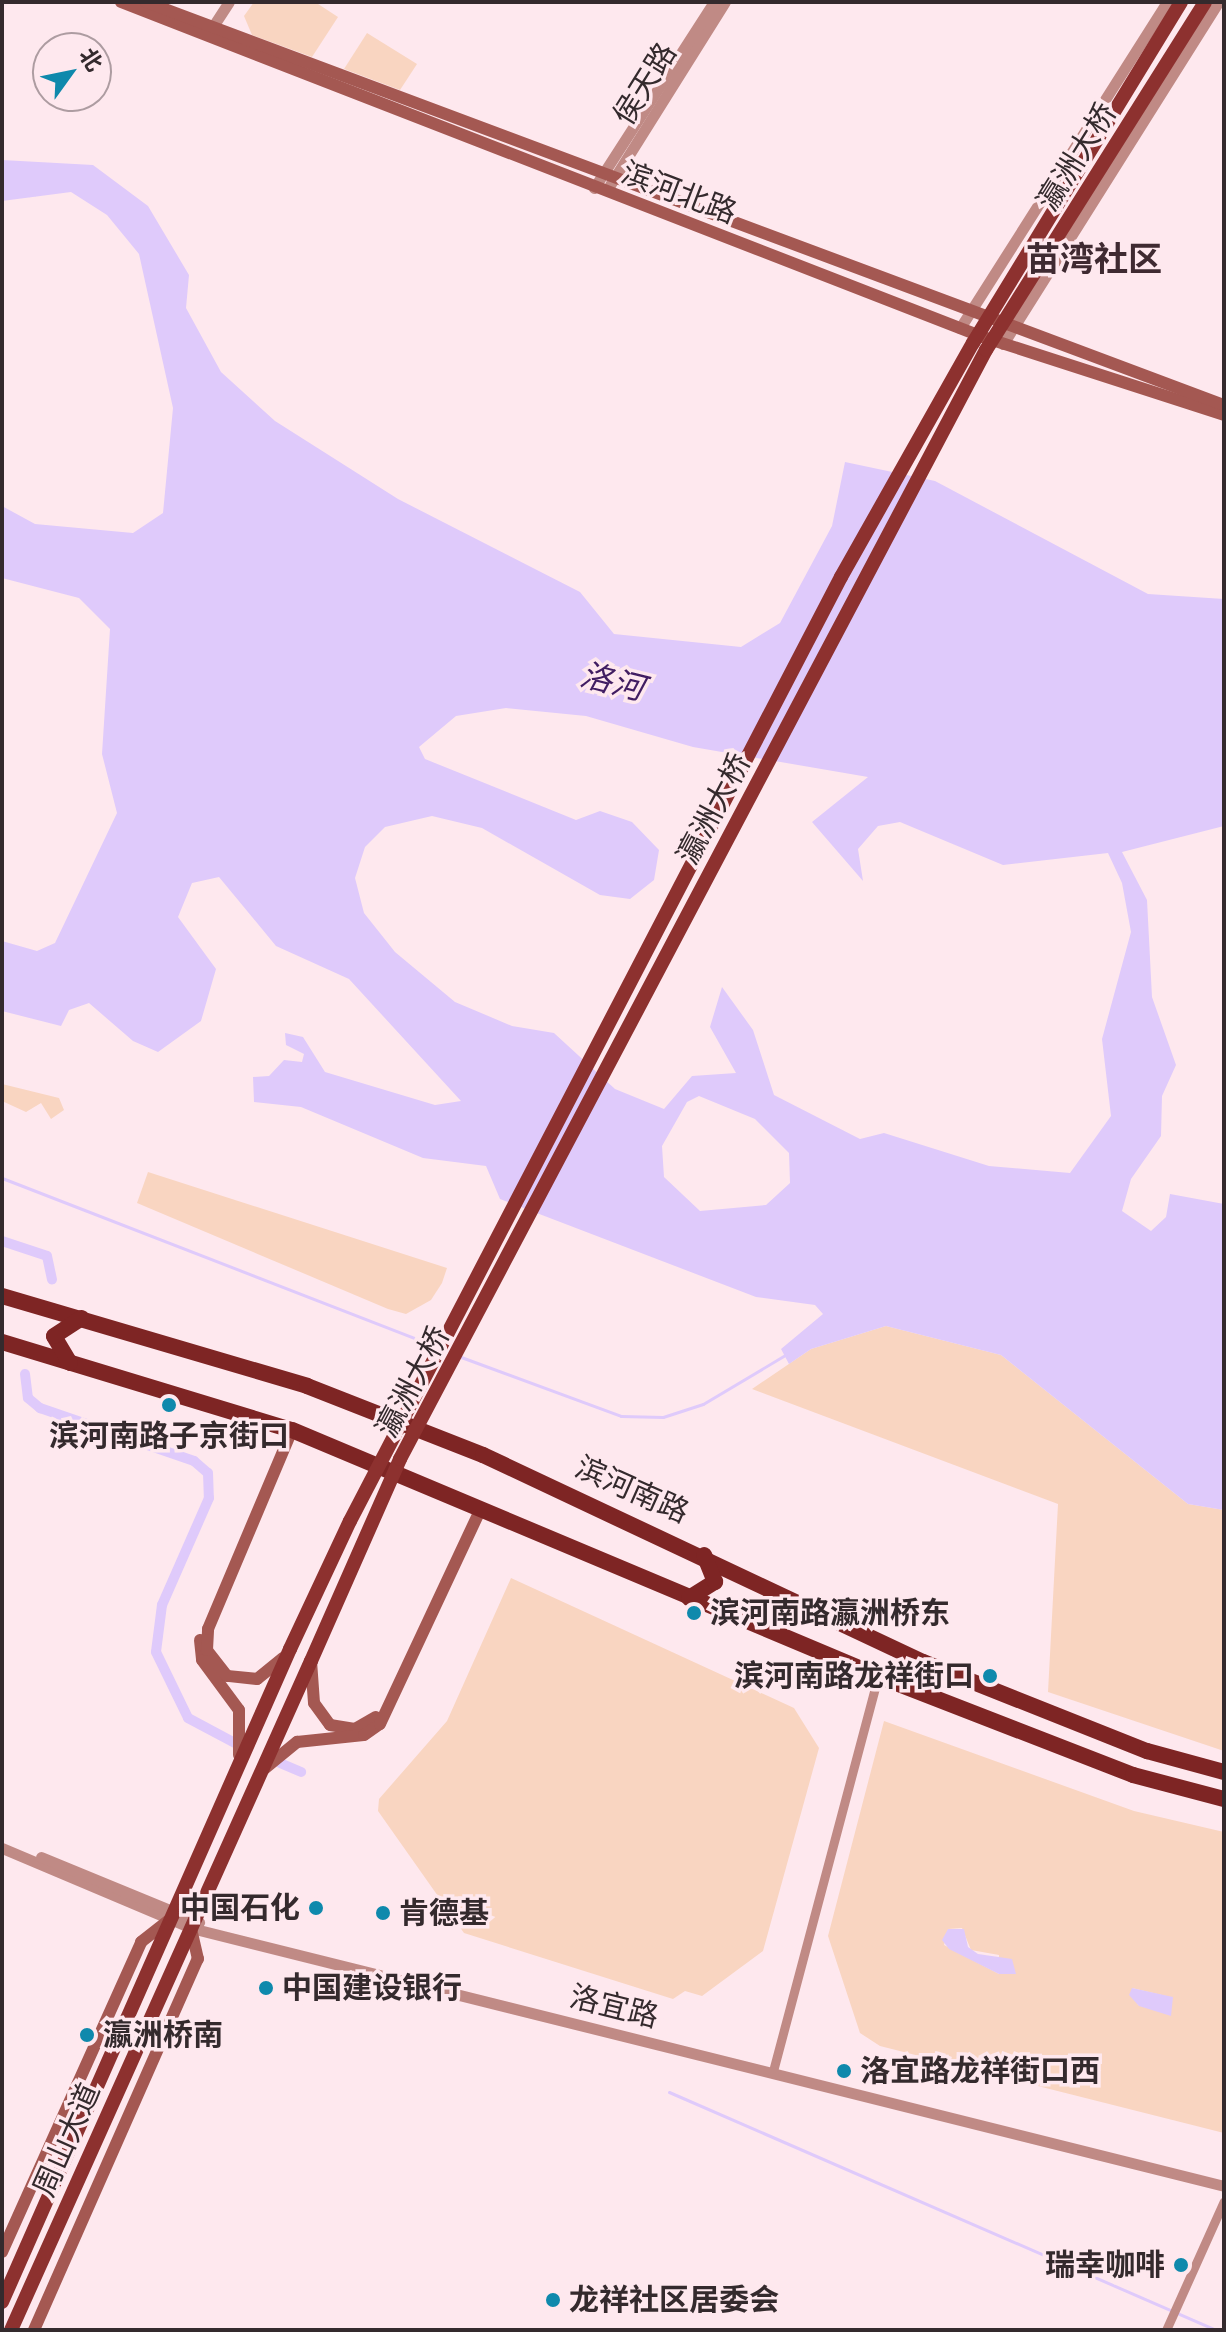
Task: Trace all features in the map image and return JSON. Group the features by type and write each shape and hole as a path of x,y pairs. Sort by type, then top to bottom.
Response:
{"highway":[{"name":"滨河南路","path":"2,1296 307,1386 701,1552 923,1662 1147,1751 1224,1772"},
{"path":"71,1364 54,1336 82,1318"},
{"path":"2,1342 292,1430 878,1676 1133,1775 1224,1799"},
{"path":"689,1598 715,1582 701,1552"}],"main road":[{"name":"滨河北路","path":"121,2 1224,405"},
{"name":"滨河北路","path":"146,2 205,33 600,190 960,328 1224,415"},
{"name":"瀛洲大桥","path":"290,1649 350,1521 841,577 973,343 1181,2"},
{"name":"瀛洲大桥","path":"311,1661 400,1459 986,350 1205,2"},
{"path":"238,1766 239,1710 207,1669 200,1646 202,1620 292,1430"},
{"path":"258,1774 297,1742 364,1735 393,1709 480,1511"},
{"path":"224,1578 208,1629 216,1667 242,1681 257,1679 290,1649"},
{"name":"周山大道","path":"2,2302 290,1649"},
{"path":"311,1661 314,1703 343,1730 369,1723 403,1683"},
{"name":"周山大道","path":"11,2330 311,1661"},
{"name":"周山大道","path":"2,2252 141,1942 170,1917"},
{"name":"周山大道","path":"34,2330 198,1959 193,1925"}],"street":[{"path":"205,33 222,2"},
{"path":"205,33 229,2"},
{"name":"侯天路","path":"600,190 714,2"},
{"name":"侯天路","path":"607,178 725,2"},
{"path":"960,328 1167,2"},
{"path":"1003,344 1218,2"},
{"path":"774,2068 878,1676"},
{"name":"洛宜路","path":"2,1841 170,1917"},
{"name":"洛宜路","path":"2,1848 193,1925 1224,2178"},
{"name":"洛宜路","path":"774,2068 1224,2186"},
{"path":"1168,2325 1224,2201"}],"shaded area":[{"path":"254,2 315,2 338,17 312,57 252,35 244,16"},
{"path":"367,33 417,64 400,90 344,69"},
{"path":"2,1084 59,1098 64,1110 51,1119 41,1103 26,1112 2,1101"},
{"path":"148,1172 447,1268 442,1283 431,1300 406,1314 388,1309 137,1203"},
{"path":"886,1326 1001,1355 1188,1504 1224,1510 1224,1751 1048,1692 1058,1504 752,1389 811,1349"},
{"path":"511,1578 794,1708 819,1748 763,1951 702,1996 685,1991 673,1999 464,1933 378,1811 379,1799 447,1721"},
{"path":"884,1721 1134,1811 1224,1832 1224,2133 880,2046 860,2033 828,1936","holes":["962,1928 971,1950 999,1955 999,1974 944,1945 948,1929","1132,1988 1170,1997 1171,2015 1138,2005"]}],"water":[{"name":"洛河","path":"2,160 93,165 148,206 189,275 186,308 221,372 275,421 398,499 580,592 614,634 741,647 780,623 832,526 845,462 935,481 1148,594 1224,599 1224,826 1122,852 1147,900 1152,997 1176,1065 1162,1096 1161,1136 1131,1179 1122,1211 1151,1231 1166,1217 1170,1194 1224,1204 1224,1510 1188,1504 1001,1355 886,1326 811,1349 789,1364 781,1349 823,1314 815,1305 756,1297 500,1199 486,1166 423,1158 301,1107 254,1102 253,1077 269,1076 284,1060 302,1062 304,1054 286,1045 285,1033 303,1037 325,1072 435,1105 461,1101 349,979 276,946 219,877 192,883 178,917 216,969 201,1021 158,1052 133,1041 89,1003 69,1010 61,1026 2,1011 2,941 37,951 55,943 117,813 102,754 110,629 79,598 2,578 2,506 35,524 133,533 163,513 173,408 139,254 107,215 71,192 2,201","holes":["506,708 586,716 693,747 868,777 812,822 863,881 858,849 878,826 900,822 1003,865 1108,853 1122,883 1131,932 1102,1039 1111,1116 1070,1173 989,1166 884,1133 860,1139 774,1095 753,1030 722,987 710,1027 736,1073 692,1076 664,1109 615,1089 554,1033 512,1026 455,1002 395,952 364,913 355,878 365,847 385,827 432,816 482,828 600,895 630,899 654,880 659,850 632,822 600,811 576,820 425,759 419,747 456,716","699,1096 755,1119 789,1153 790,1183 766,1205 700,1211 664,1177 662,1146 687,1102"]},
{"path":"948,1929 964,1929 968,1947 978,1954 1012,1959 1016,1974 999,1974 949,1949 942,1940"},
{"path":"1132,1988 1173,1997 1171,2016 1139,2006 1129,1995"}],"waterway":[{"path":"2,1178 435,1346"},
{"path":"2,1241 47,1256 52,1279"},
{"path":"461,1357 621,1416 663,1417 703,1404 787,1354"},
{"path":"25,1374 28,1398 40,1408 194,1461 208,1473 209,1498 162,1605 156,1652 188,1718 237,1744"},
{"path":"280,1763 301,1772"},
{"path":"669,2092 1216,2330"}],"place":[{"name":"滨河南路子京街口","path":"169,1405"},
{"name":"滨河南路瀛洲桥东","path":"694,1613"},
{"name":"滨河南路龙祥街口","path":"990,1676"},
{"name":"中国石化","path":"316,1908"},
{"name":"肯德基","path":"383,1913"},
{"name":"中国建设银行","path":"266,1988"},
{"name":"瀛洲桥南","path":"87,2035"},
{"name":"洛宜路龙祥街口西","path":"844,2071"},
{"name":"瑞幸咖啡","path":"1181,2265"},
{"name":"龙祥社区居委会","path":"553,2300"}],"district":[{"name":"苗湾社区","path":"1094,261"}]}
